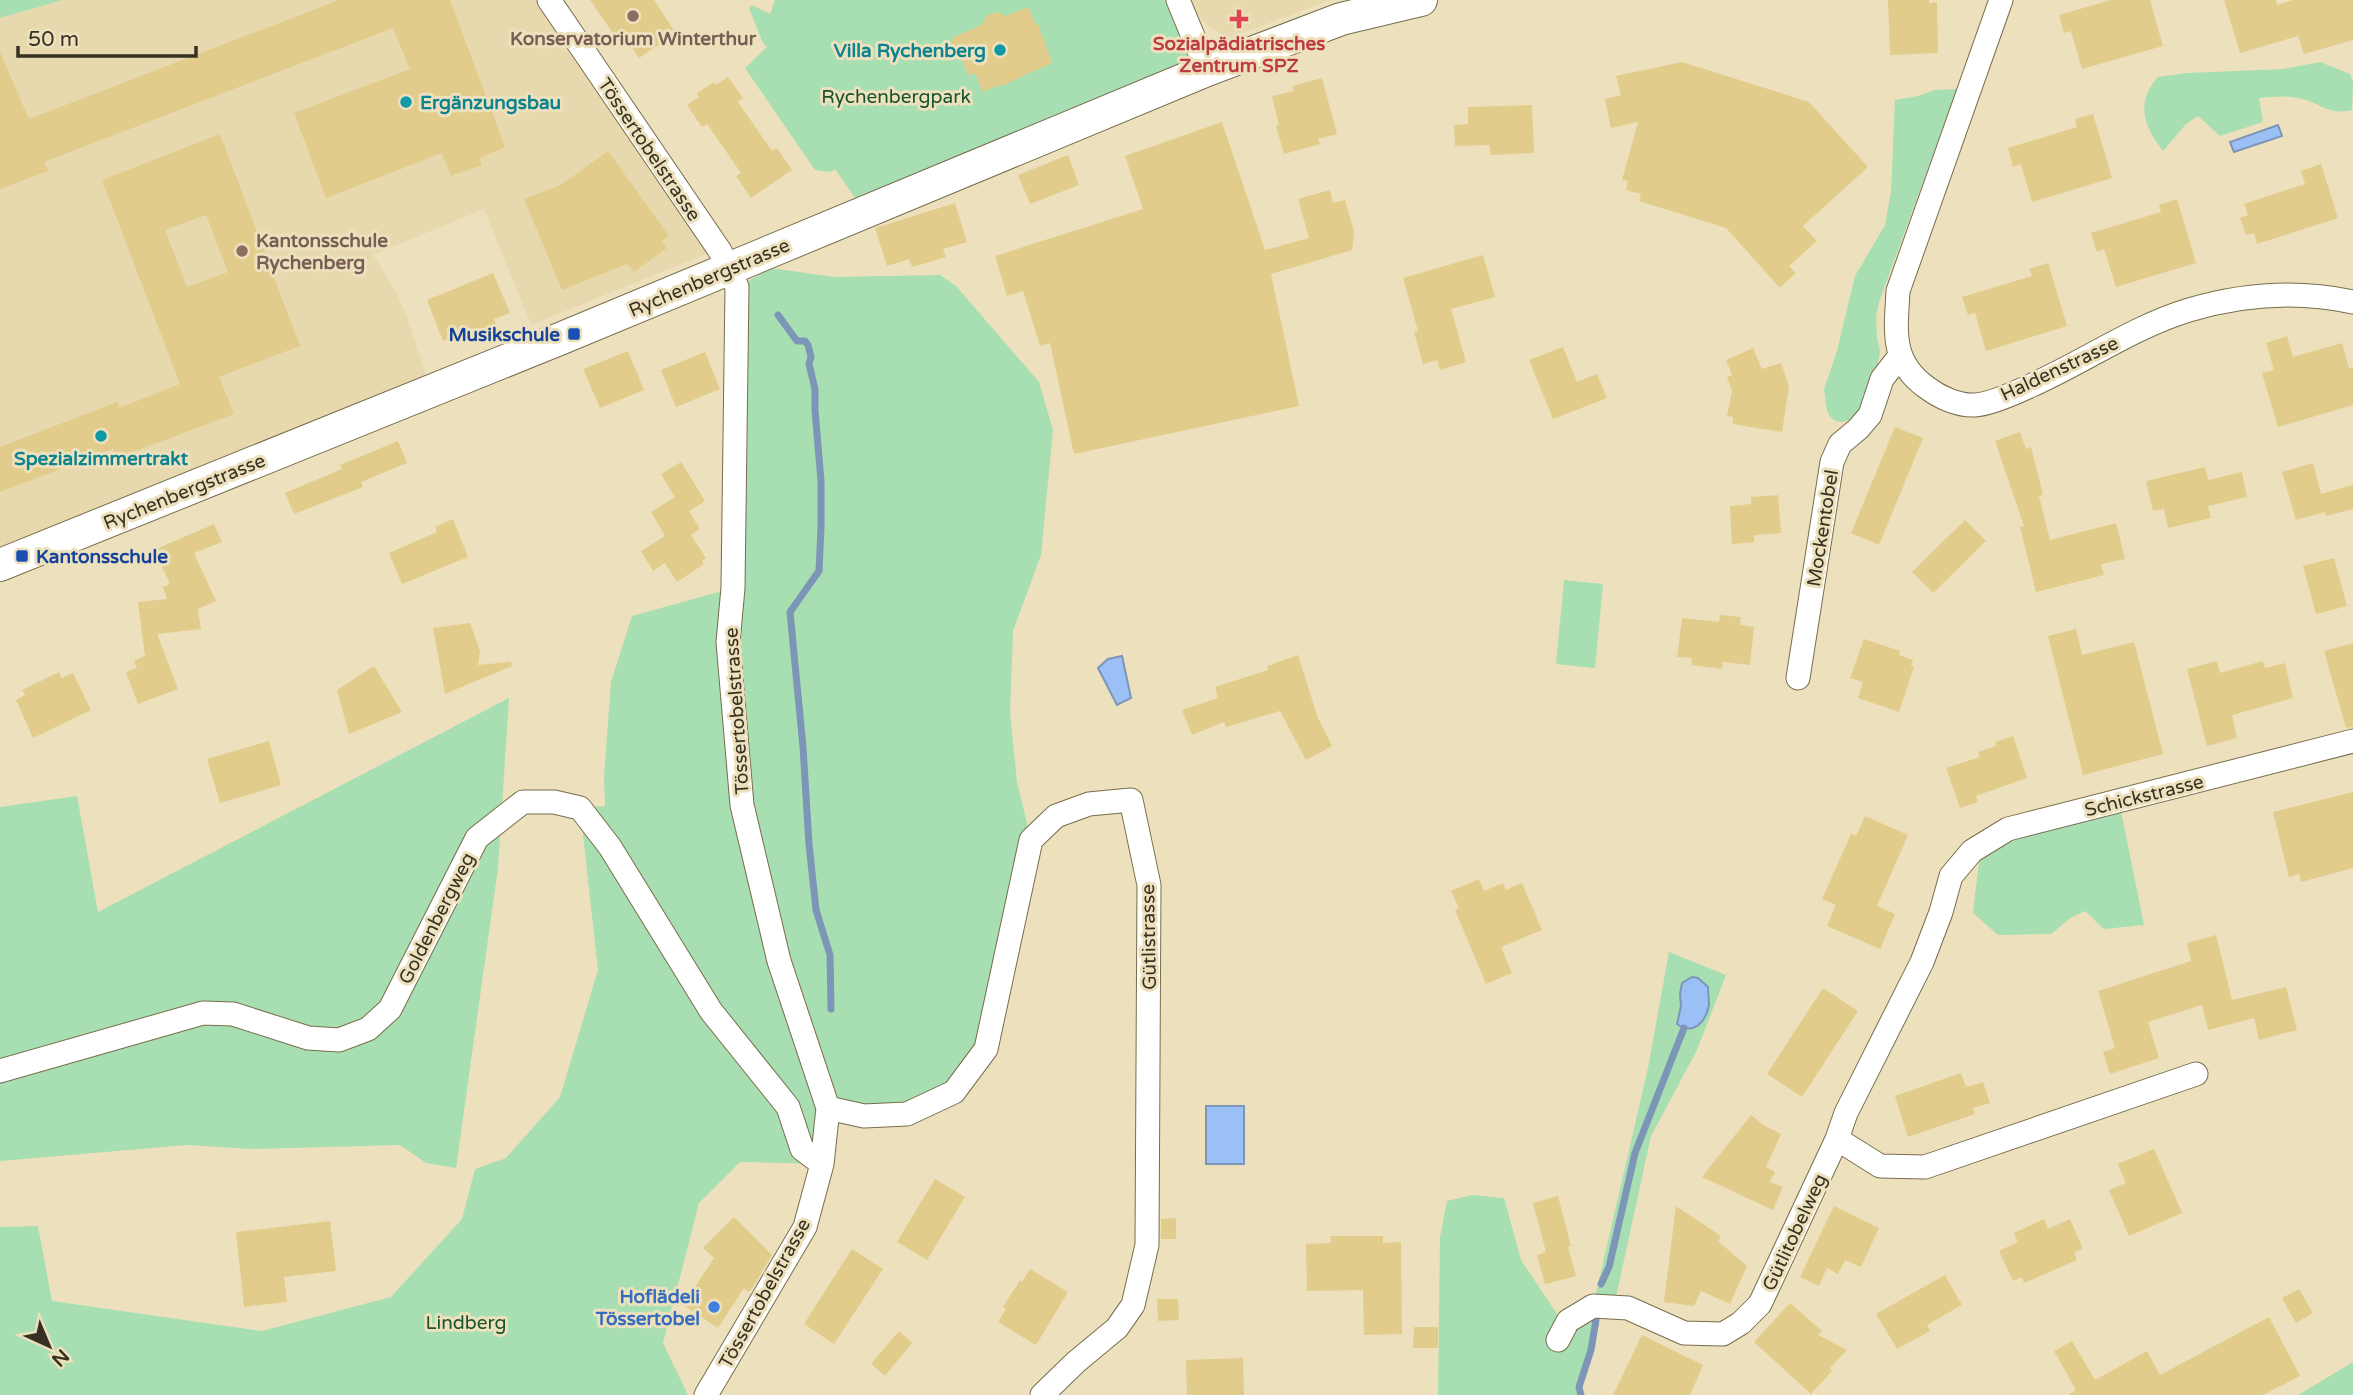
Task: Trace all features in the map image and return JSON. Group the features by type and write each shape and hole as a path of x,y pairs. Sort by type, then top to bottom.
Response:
{"street":[{"name":"Tössertobelstrasse","path":"549,0 730,268 737,287 733,588 728,642 742,805 779,961 828,1108 822,1164 805,1227 706,1395"},
{"path":"1178,0 1207,71"},
{"name":"Rychenbergstrasse","path":"0,565 562,338 1207,71 1341,19 1421,0"},
{"path":"1899,357 1896,327 1898,291 2001,0"},
{"name":"Haldenstrasse","path":"1899,357 1916,380 1940,397 1974,405 2011,394 2136,331 2188,310 2234,299 2276,295 2310,295 2353,302"},
{"name":"Mockentobel","path":"1798,678 1832,462 1840,444 1870,415 1882,379 1899,357"},
{"name":"Schickstrasse","path":"1951,876 1972,851 2008,829 2353,741"},
{"name":"Gütlistrasse","path":"828,1108 864,1116 907,1114 954,1092 986,1049 1031,840 1056,816 1089,804 1131,800 1149,885 1147,1245 1133,1305 1117,1328 1042,1395"},
{"name":"Goldenbergweg","path":"0,1072 203,1013 233,1014 308,1038 339,1040 368,1030 390,1009 477,838 523,802 554,802 580,808 610,847 710,1011 788,1107 802,1149 822,1164"},
{"name":"Gütlitobelweg","path":"1558,1340 1568,1321 1593,1306 1628,1308 1684,1333 1723,1334 1741,1323 1760,1304 1837,1139 1846,1113 1922,962 1951,876"},
{"path":"1837,1139 1880,1166 1925,1167 2196,1074"}],"shaded area":[{"path":"0,0 549,0 711,252 531,325 484,209 373,255 395,290 406,314 431,391 0,565"},
{"name":"Sozialpädiatrisches Zentrum SPZ","path":"1190,0 1330,0 1232,37 1221,34 1206,24 1194,10"}],"green space":[{"path":"0,0 63,0 0,18"},
{"name":"Rychenbergpark","path":"775,0 1178,0 1207,70 865,212 835,169 831,172 815,170 745,68 767,47 749,8 752,5 770,14"},
{"path":"2320,62 2350,74 2353,82 2352,110 2330,110 2293,97 2259,98 2263,122 2220,136 2198,116 2186,124 2163,151 2147,124 2144,105 2146,96 2158,77 2187,73 2283,69"},
{"path":"1957,89 1879,302 1876,316 1880,351 1877,369 1862,409 1854,419 1836,421 1827,411 1824,389 1837,351 1855,276 1885,225 1891,192 1895,100 1935,90"},
{"name":"Lindberg","path":"771,268 834,277 940,275 956,286 1039,382 1053,430 1041,555 1013,631 1010,712 1017,782 1031,840 986,1049 954,1092 907,1114 828,1108 822,1164 740,1162 699,1203 663,1343 688,1395 0,1395 0,1227 38,1226 52,1301 262,1331 391,1297 462,1219 475,1169 506,1158 560,1097 598,970 580,808 605,806 604,776 611,682 632,616 733,588 737,287"},
{"path":"1564,580 1603,584 1595,668 1556,664"},
{"path":"509,698 498,868 456,1168 426,1163 400,1145 252,1149 187,1145 0,1161 0,807 77,796 98,912"},
{"path":"2121,811 2144,925 2104,929 2085,911 2069,919 2051,934 1998,935 1973,913 1979,862 1994,851 2047,829"},
{"path":"1669,952 1726,975 1697,1050 1651,1136 1614,1306 1593,1306 1648,1068"},
{"path":"1472,1195 1504,1198 1521,1260 1557,1314 1568,1321 1596,1320 1591,1350 1579,1387 1581,1395 1438,1395 1440,1237 1447,1201"},
{"path":"2353,1362 2353,1395 2298,1395"}],"water":[{"path":"2278,125 2282,136 2234,152 2230,142"},
{"path":"1122,656 1131,698 1117,705 1098,668 1108,659"},
{"path":"1692,977 1698,978 1708,987 1709,1005 1702,1022 1688,1028 1677,1024 1682,983"},
{"path":"1206,1106 1244,1106 1244,1164 1206,1164"}],"building":[{"path":"339,0 450,0 505,147 480,158 482,165 451,176 442,153 326,198 294,113 410,69 393,28 44,162 48,171 0,189 0,52 29,119"},
{"name":"Konservatorium Winterthur","path":"590,0 654,0 676,33 639,58 623,34 617,39"},
{"path":"1888,0 1937,2 1938,53 1890,55"},
{"path":"2111,0 2150,0 2163,46 2082,69 2071,31 2064,33 2059,15"},
{"path":"2224,0 2276,0 2277,5 2294,0 2353,0 2353,40 2304,54 2298,36 2240,53"},
{"name":"Villa Rychenberg","path":"1028,7 1036,25 1038,24 1052,63 983,92 975,73 969,76 961,58 955,56 950,44 954,37 982,25 986,16 997,12 1006,16"},
{"path":"1682,62 1809,102 1868,167 1803,226 1817,241 1789,266 1796,273 1780,288 1726,228 1639,201 1641,194 1626,190 1628,181 1622,180 1638,122 1611,128 1605,99 1621,95 1616,76"},
{"path":"728,77 743,98 738,102 772,151 777,148 792,170 751,198 736,176 741,173 707,124 702,127 687,105 699,97 697,93"},
{"path":"1322,78 1337,134 1318,139 1320,144 1284,154 1276,126 1279,125 1272,96 1294,91 1292,86"},
{"path":"1532,105 1534,153 1490,155 1490,145 1455,146 1454,125 1468,124 1468,107"},
{"path":"2093,114 2112,178 2032,202 2021,164 2013,167 2008,148 2077,127 2075,119"},
{"path":"1222,122 1265,250 1309,238 1298,199 1330,190 1333,203 1345,200 1354,231 1352,250 1271,274 1299,406 1074,454 1050,343 1040,346 1023,291 1007,296 995,256 1143,209 1125,156"},
{"name":"Kantonsschule Rychenberg","path":"220,134 300,346 219,377 234,414 117,458 113,449 0,492 0,447 117,402 119,408 180,384 102,180","holes":["206,215 228,272 187,287 165,230"]},
{"path":"608,151 669,236 662,241 667,248 634,272 627,264 562,290 524,199 561,185"},
{"path":"1068,155 1079,185 1030,204 1018,175"},
{"path":"2321,164 2338,218 2257,244 2254,233 2246,235 2240,218 2248,215 2244,204 2305,184 2301,171"},
{"path":"2177,199 2196,263 2116,287 2104,249 2097,252 2091,233 2161,212 2159,205"},
{"path":"955,203 967,242 943,249 946,257 912,267 909,259 887,266 875,228"},
{"path":"1483,255 1495,297 1451,309 1466,362 1440,370 1437,360 1423,364 1414,332 1418,331 1403,278"},
{"path":"2048,263 2067,326 1986,351 1975,313 1968,315 1962,297 2032,276 2029,269"},
{"path":"493,273 510,313 494,319 496,325 460,339 458,334 443,341 427,300"},
{"path":"2287,336 2293,357 2342,343 2349,368 2353,367 2353,405 2278,427 2262,373 2274,370 2266,343"},
{"path":"1563,347 1577,382 1597,374 1607,398 1553,419 1529,360"},
{"path":"1753,348 1762,369 1781,363 1789,386 1782,432 1733,424 1733,417 1727,416 1732,391 1727,377 1732,375 1726,360"},
{"path":"628,351 644,390 600,408 583,369"},
{"path":"705,352 720,389 676,407 661,370"},
{"path":"1895,427 1923,438 1879,545 1851,533"},
{"path":"2020,432 2026,449 2031,447 2043,495 2039,496 2050,540 2116,523 2125,559 2101,564 2104,575 2036,592 2020,527 2024,526 1995,441"},
{"path":"398,441 407,463 361,482 363,487 294,514 285,493 342,469 340,465"},
{"path":"681,462 705,501 689,511 700,529 691,535 706,558 702,561 704,564 677,582 665,563 653,571 641,551 665,536 651,512 675,497 661,474"},
{"path":"2313,463 2321,494 2353,485 2353,509 2326,516 2325,512 2296,520 2282,472"},
{"path":"2205,467 2208,480 2242,472 2247,497 2208,506 2211,518 2168,528 2164,509 2153,511 2146,481"},
{"path":"1778,495 1781,533 1754,535 1754,542 1732,544 1730,506 1751,504 1751,497"},
{"path":"453,519 468,557 402,584 389,553 437,532 435,527"},
{"path":"1965,520 1986,541 1933,593 1912,572"},
{"path":"214,524 222,542 194,553 216,601 198,609 201,629 157,634 178,689 138,704 126,672 137,668 134,661 145,656 138,602 167,599 163,587 170,584 154,550"},
{"path":"2334,558 2347,606 2316,614 2303,566"},
{"path":"1720,615 1741,617 1740,625 1754,627 1750,665 1723,662 1722,669 1691,665 1692,658 1677,657 1682,618 1719,622"},
{"path":"470,623 480,651 478,665 511,662 512,666 445,694 433,628"},
{"path":"2076,629 2082,655 2134,642 2163,754 2083,775 2048,636"},
{"path":"1864,639 1900,651 1899,655 1913,660 1911,666 1914,667 1899,712 1858,698 1863,682 1850,678"},
{"path":"2353,643 2353,727 2346,728 2324,651"},
{"path":"1298,655 1318,718 1332,746 1306,760 1280,711 1226,727 1224,722 1192,735 1182,710 1218,698 1215,687 1268,670 1267,666"},
{"path":"2217,661 2220,673 2263,661 2265,668 2285,663 2293,698 2232,715 2237,738 2207,746 2187,669"},
{"path":"374,666 402,712 349,734 337,690"},
{"path":"59,672 62,678 73,673 91,710 33,738 16,700 25,695 22,690"},
{"path":"2013,736 2027,778 1976,796 1978,802 1960,808 1946,768 1980,757 1978,752"},
{"path":"269,741 281,785 220,803 207,759"},
{"path":"2353,792 2353,868 2301,882 2299,874 2289,877 2273,812"},
{"path":"1865,816 1908,835 1877,906 1895,914 1880,949 1827,926 1836,905 1822,899 1851,834 1856,836"},
{"path":"1479,879 1484,891 1503,883 1506,890 1522,883 1542,930 1501,947 1512,973 1486,984 1455,910 1459,908 1451,891"},
{"path":"2216,935 2232,1000 2286,987 2297,1030 2259,1040 2254,1018 2208,1030 2202,1005 2148,1022 2159,1058 2110,1074 2103,1052 2115,1048 2098,991 2191,961 2187,943"},
{"path":"1823,988 1858,1011 1802,1097 1767,1074"},
{"path":"1961,1073 1966,1087 1983,1082 1990,1103 1973,1108 1975,1114 1908,1137 1895,1096"},
{"path":"1751,1115 1781,1134 1766,1167 1775,1172 1770,1182 1783,1187 1773,1210 1702,1177"},
{"path":"2154,1149 2182,1213 2129,1236 2109,1190 2126,1183 2118,1164"},
{"path":"935,1179 965,1197 927,1260 897,1242"},
{"path":"1558,1196 1576,1276 1545,1284 1537,1255 1546,1252 1533,1203"},
{"path":"1676,1206 1721,1236 1718,1241 1747,1266 1730,1304 1701,1291 1694,1306 1664,1302"},
{"path":"1834,1206 1879,1228 1861,1267 1845,1260 1838,1274 1827,1268 1819,1286 1800,1277"},
{"path":"734,1217 772,1255 753,1287 748,1292 744,1288 718,1328 683,1305 714,1258 703,1248"},
{"path":"1176,1218 1176,1239 1161,1239 1161,1219"},
{"path":"2044,1219 2048,1229 2070,1219 2083,1249 2074,1252 2077,1260 2024,1283 2022,1277 2013,1281 1999,1251 2018,1242 2014,1233"},
{"path":"330,1221 336,1271 284,1277 287,1302 244,1307 236,1232"},
{"path":"1330,1236 1383,1236 1383,1243 1401,1242 1402,1334 1364,1335 1363,1290 1307,1291 1306,1244 1331,1243"},
{"path":"852,1249 883,1269 834,1344 804,1324"},
{"path":"1030,1269 1068,1292 1036,1345 998,1322 1006,1309 1003,1307"},
{"path":"1945,1275 1962,1305 1927,1325 1930,1331 1897,1349 1876,1314"},
{"path":"2299,1289 2313,1313 2296,1323 2282,1298"},
{"path":"1157,1299 1178,1299 1179,1320 1158,1321"},
{"path":"1790,1303 1822,1331 1818,1335 1847,1350 1811,1394 1754,1342"},
{"path":"2269,1317 2300,1376 2263,1395 2068,1395 2076,1390 2054,1351 2072,1341 2095,1380 2147,1351 2160,1375"},
{"path":"1414,1327 1438,1327 1438,1348 1413,1348"},
{"path":"899,1331 912,1343 885,1376 871,1364"},
{"path":"1642,1335 1703,1365 1690,1395 1613,1395"},
{"path":"1243,1358 1244,1395 1187,1395 1186,1360"}],"waterway":[{"path":"778,315 797,341 805,341 808,345 815,389 821,481 819,571 790,612 809,844 816,910 830,955 831,1009"},
{"path":"1601,1284 1609,1267 1635,1153 1684,1028"},
{"path":"1581,1395 1579,1387 1591,1350 1596,1320"}],"place":[{"name":"Konservatorium Winterthur","path":"633,16"},
{"name":"Sozialpädiatrisches Zentrum SPZ","path":"1239,19"},
{"name":"Villa Rychenberg","path":"1000,50"},
{"name":"Ergänzungsbau","path":"406,102"},
{"name":"Kantonsschule Rychenberg","path":"242,251"},
{"name":"Musikschule","path":"574,334"},
{"name":"Spezialzimmertrakt","path":"101,436"},
{"name":"Kantonsschule","path":"22,556"},
{"name":"Hoflädeli Tössertobel","path":"714,1307"}]}
